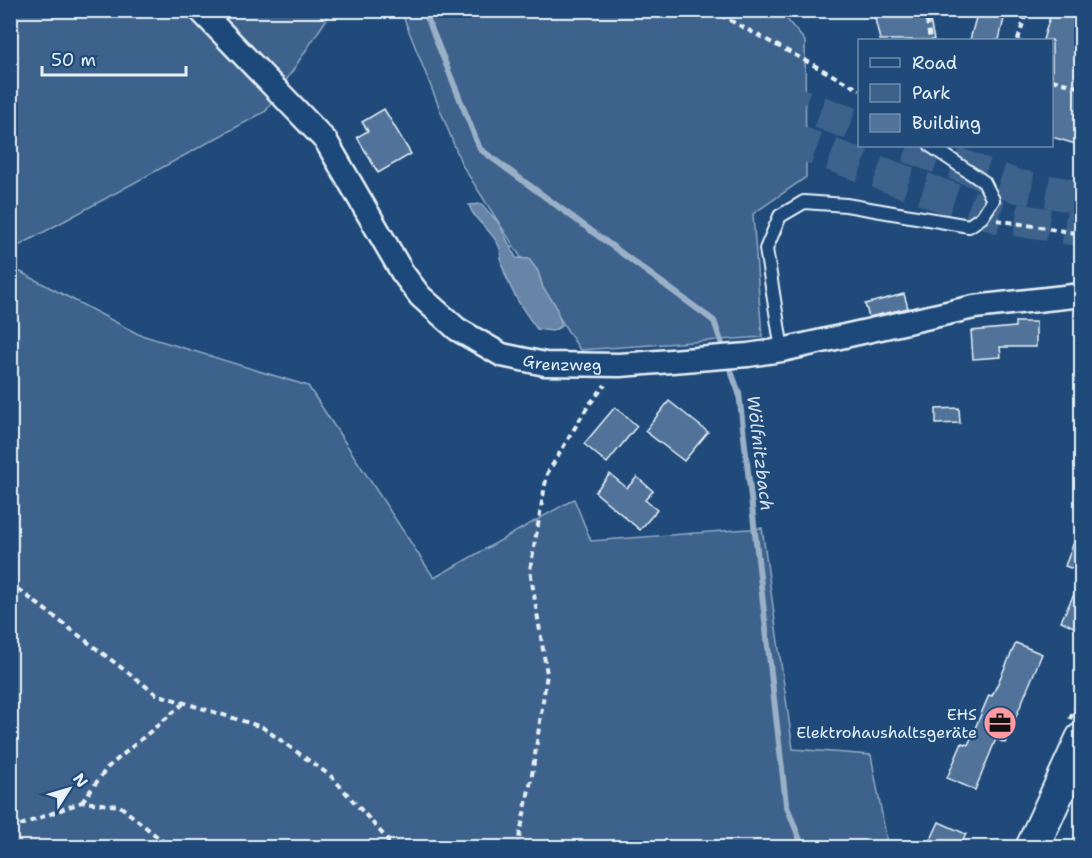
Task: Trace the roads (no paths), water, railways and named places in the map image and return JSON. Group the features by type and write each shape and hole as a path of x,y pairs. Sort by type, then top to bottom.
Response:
{"street":[{"name":"Grenzweg","path":"200,10 327,141 402,272 420,296 457,329 502,354 545,364 620,365 748,355 782,350 974,307 1082,295"},
{"path":"1032,848 1082,739"}],"lane":[{"path":"782,350 766,249 780,216 804,202 846,204 969,226 982,218 993,200 984,182 932,147"}],"waterway":[{"name":"Wölfnitzbach","path":"424,10 480,149 714,321 725,353"},
{"name":"Wölfnitzbach","path":"728,363 739,393 786,804 803,848"}],"tunnel":[{"path":"521,10 534,19 741,121 999,217 1082,230"},
{"path":"597,10 769,93 858,126"},
{"path":"911,147 1016,186 1082,197"}],"place":[{"name":"EHS Elektrohaushaltsgeräte","path":"1000,723"}]}
